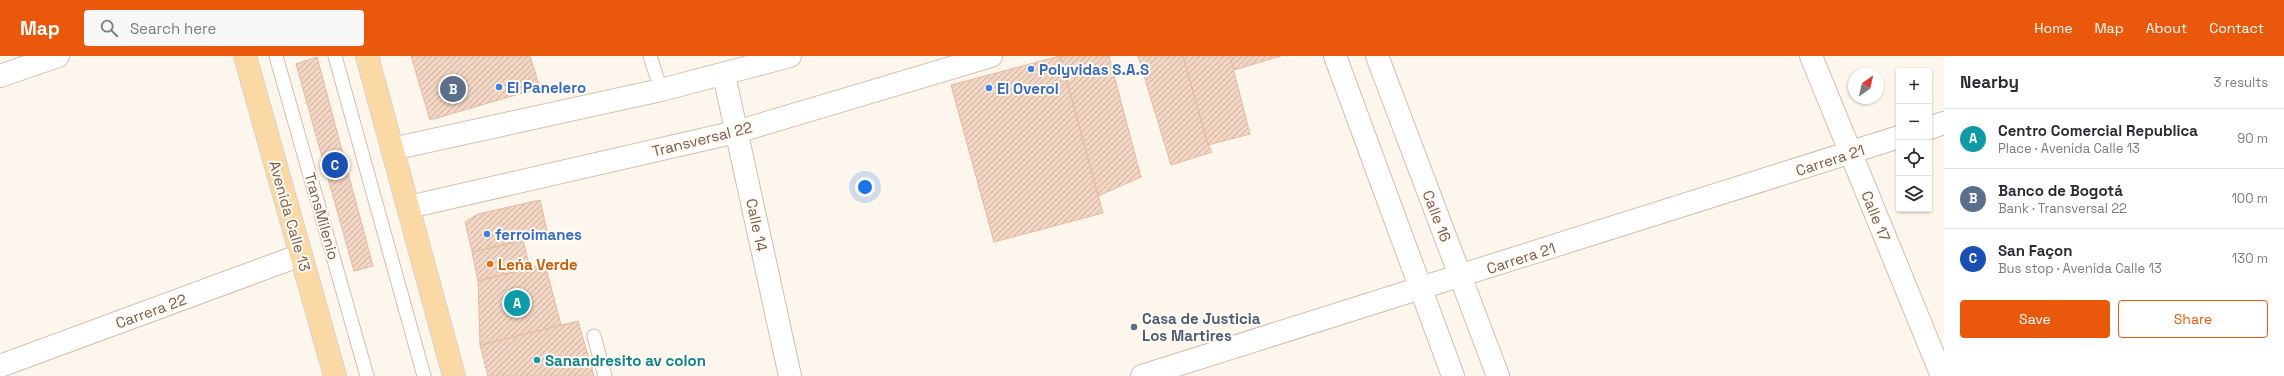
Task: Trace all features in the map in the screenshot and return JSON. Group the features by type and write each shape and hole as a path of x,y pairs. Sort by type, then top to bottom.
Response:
{"main road":[{"name":"Avenida Calle 13","path":"245,56 335,376"},
{"path":"366,56 409,207 454,376"}],"street":[{"path":"0,76 58,56"},
{"path":"392,149 661,90 724,75 790,56"},
{"path":"1335,56 1453,376"},
{"name":"Calle 16","path":"1377,56 1498,376"},
{"name":"Calle 17","path":"1811,56 1942,376"},
{"name":"Transversal 22","path":"409,207 736,132 984,57"},
{"name":"Calle 14","path":"724,75 790,376"},
{"path":"1932,127 1944,123"},
{"name":"Carrera 21","path":"1142,376 1194,368 1421,289 1896,139"},
{"name":"Carrera 22","path":"0,366 301,255"}],"lane":[{"name":"TransMilenio","path":"276,56 367,376"},
{"path":"335,56 424,376"},
{"path":"650,56 661,90"},
{"path":"594,336 605,376"}],"building":[{"path":"411,56 530,56 540,88 430,120"},
{"path":"1060,56 1103,213 994,242 951,85"},
{"path":"1060,56 1109,56 1141,177 1098,196"},
{"path":"1138,56 1183,56 1208,145 1212,152 1171,165"},
{"path":"1183,56 1230,56 1250,134 1208,145"},
{"path":"1230,56 1281,56 1234,70"},
{"path":"317,57 373,266 354,271 296,64"},
{"path":"540,200 548,235 472,252 465,222 478,214"},
{"path":"523,240 530,268 478,281 472,252"},
{"path":"545,264 561,325 480,345 478,281"},
{"name":"Sanandresito av colon","path":"578,321 594,376 488,376 480,345"}],"place":[{"name":"Polyvidas S.A.S","path":"1031,69"},
{"name":"El Panelero","path":"499,87"},
{"name":"El Overol","path":"989,88"},
{"name":"Banco de Bogotá","path":"453,89"},
{"name":"San Façon","path":"335,165"},
{"name":"ferroimanes","path":"487,234"},
{"name":"Leńa Verde","path":"490,264"},
{"name":"Centro Comercial Republica","path":"517,303"},
{"name":"Casa de Justicia Los Martires","path":"1134,327"},
{"name":"Sanandresito av colon","path":"537,360"}]}
